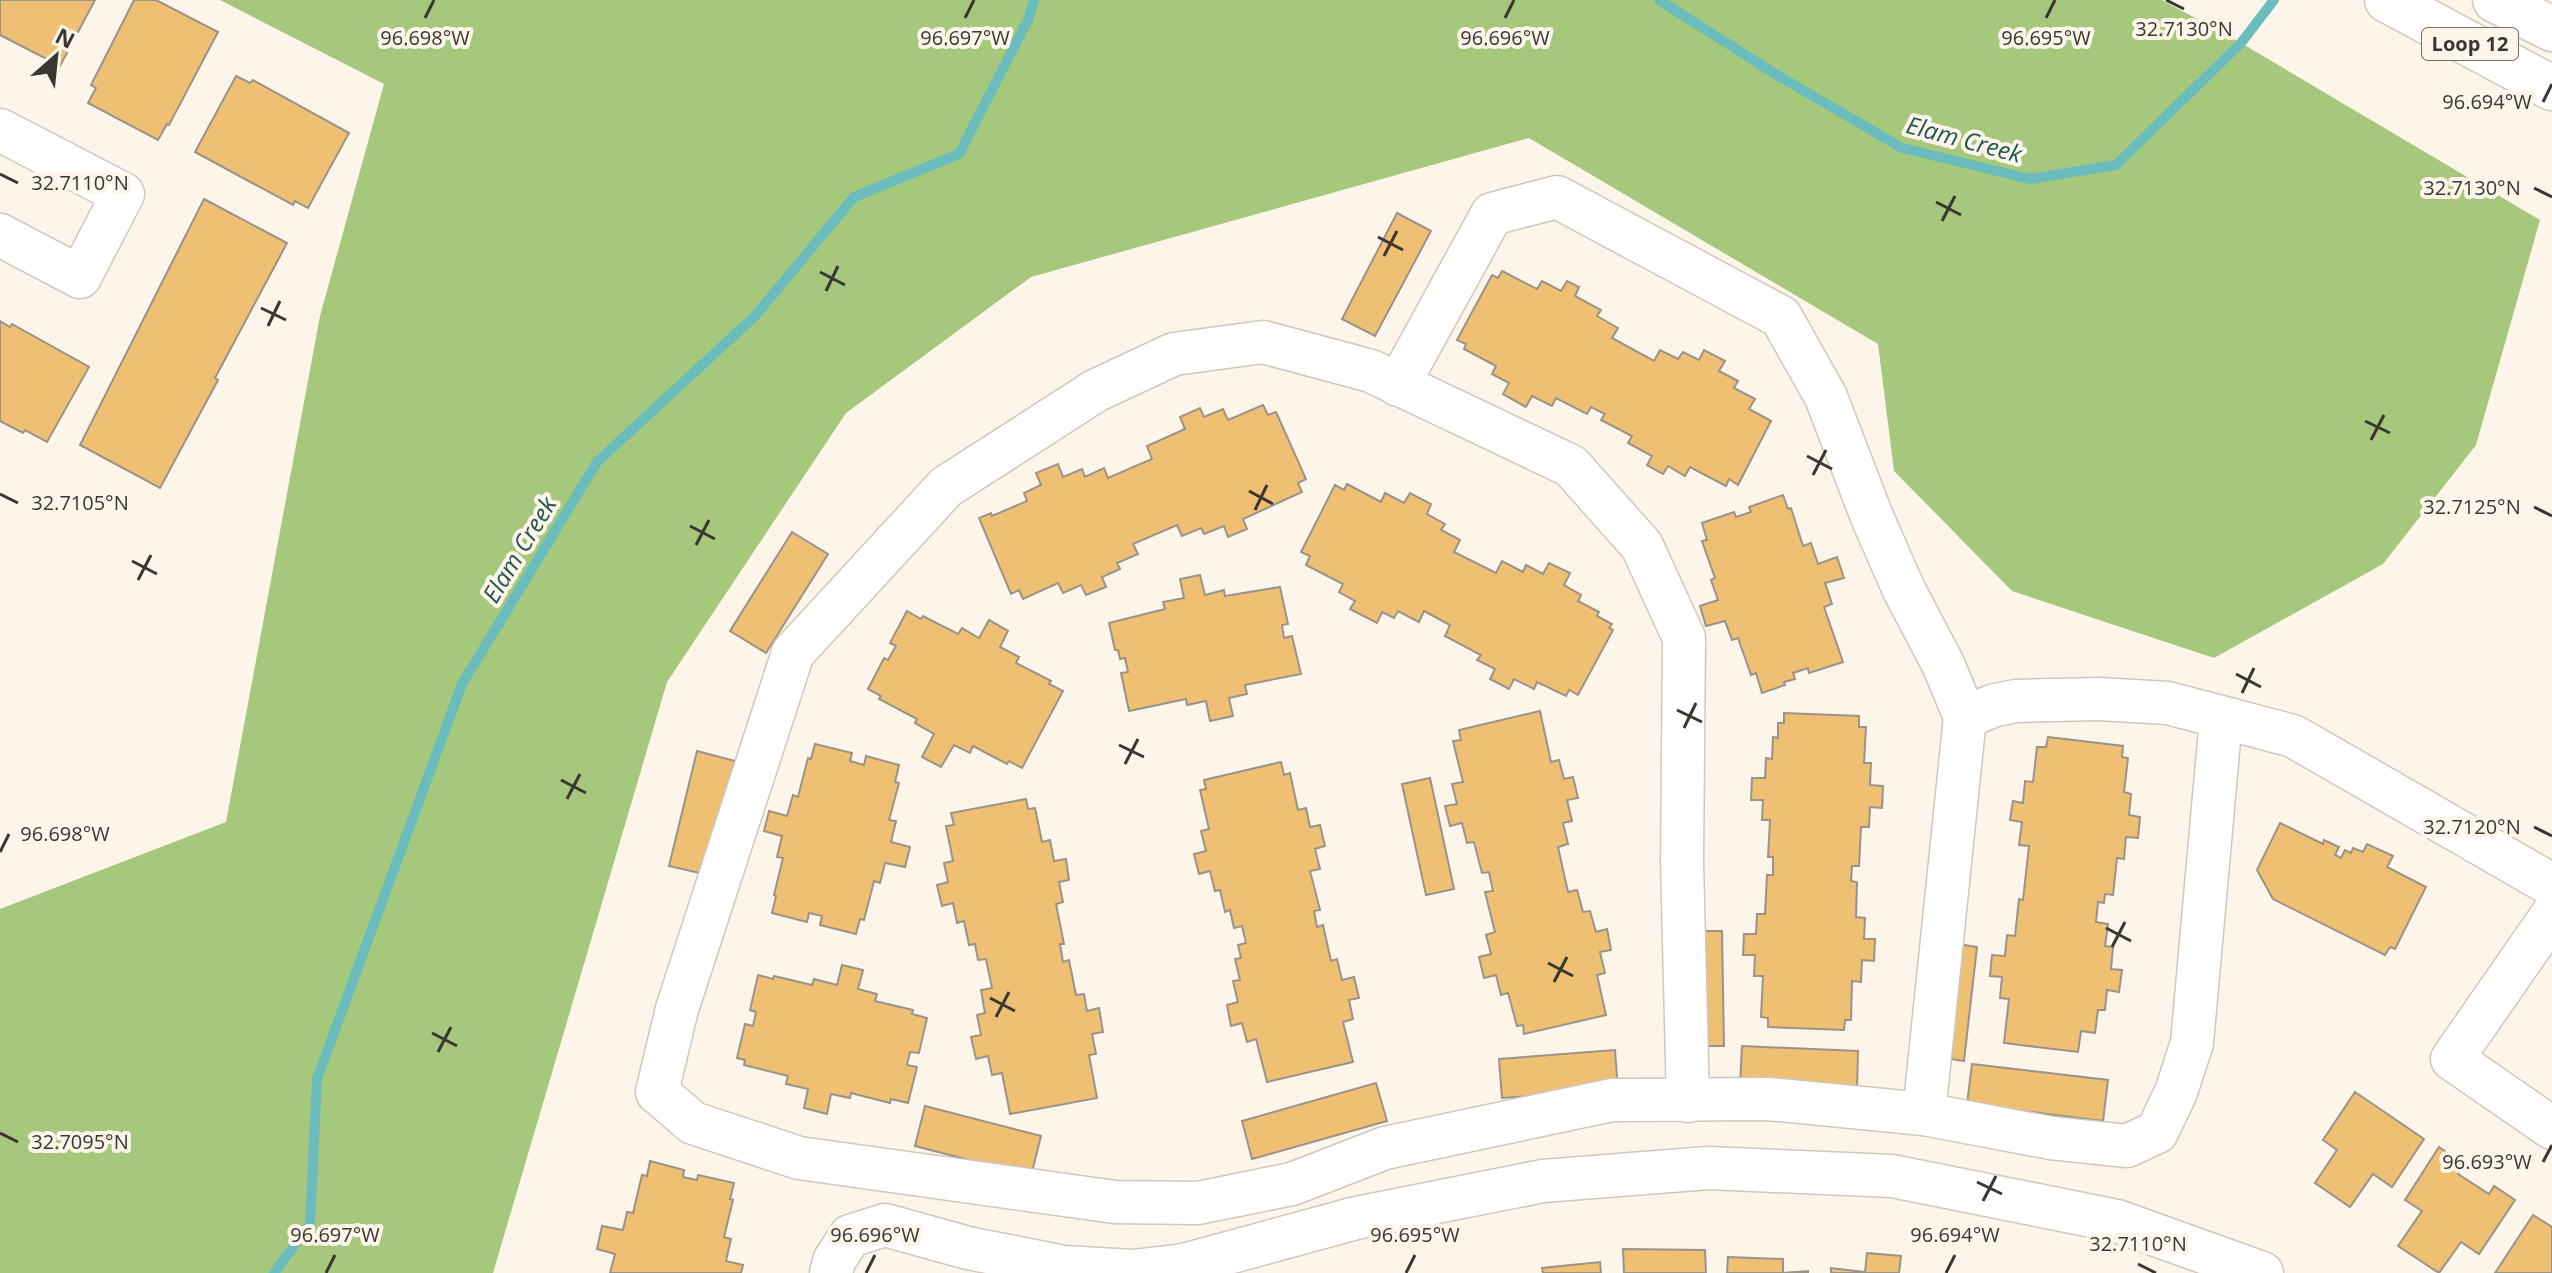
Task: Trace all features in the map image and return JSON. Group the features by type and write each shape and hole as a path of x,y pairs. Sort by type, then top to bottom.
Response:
{"main road":[{"name":"Loop 12","path":"2387,0 2552,88"},
{"name":"Loop 12","path":"2495,0 2552,29"}],"street":[{"path":"0,130 123,194 80,277 0,235"},
{"path":"1398,385 1492,214 1557,197 1781,317 1826,397 1897,576 1943,664 1965,717 1924,1114"},
{"path":"1688,1101 1682,862 1684,638 1642,546 1571,466 1371,371 1263,342 1174,354 1095,391 946,487 793,653 677,1009 657,1092 693,1123 799,1158 1115,1202 1198,1203 1292,1184 1385,1148 1612,1100 1688,1101 1768,1099 1924,1114 2051,1138 2127,1146 2157,1132 2176,1092 2192,1043 2221,718"},
{"path":"1965,717 1995,705 2016,701 2099,699 2168,703 2254,724 2293,736 2552,885"},
{"path":"2552,915 2452,1059 2552,1128"},
{"path":"831,1273 834,1261 850,1236 885,1225 968,1248 1064,1267 1133,1271 1184,1265 1356,1218 1543,1181 1708,1168 1892,1176 2117,1221 2262,1273"}],"green space":[{"path":"220,0 2162,0 2241,43 2540,220 2476,445 2383,564 2214,658 2012,591 1894,471 1878,344 1529,138 1031,277 846,413 667,682 493,1273 0,1273 0,909 226,822 320,316 384,84"}],"building":[{"path":"0,0 95,0 60,66 0,35"},
{"path":"134,0 156,0 218,32 158,140 88,103 96,88 91,85"},
{"path":"236,76 250,83 253,80 349,133 308,208 295,201 293,205 195,152"},
{"path":"204,199 287,243 160,488 80,445"},
{"path":"1397,213 1431,231 1375,336 1342,319"},
{"path":"1502,271 1537,289 1542,281 1561,291 1567,281 1579,287 1575,296 1601,310 1597,316 1618,328 1612,338 1654,361 1660,350 1678,359 1683,352 1699,360 1704,350 1725,361 1719,371 1738,381 1734,388 1755,399 1749,409 1771,421 1738,485 1729,479 1726,486 1690,467 1685,476 1668,466 1663,474 1647,465 1652,456 1628,443 1632,436 1601,420 1605,414 1591,407 1587,414 1556,398 1552,406 1532,396 1526,407 1503,394 1509,383 1492,374 1496,366 1464,349 1466,344 1457,340 1492,275 1498,278"},
{"path":"0,321 10,327 12,324 89,367 47,442 0,421"},
{"path":"1263,405 1268,415 1276,412 1306,479 1298,483 1302,492 1243,519 1247,529 1228,537 1224,526 1204,534 1201,528 1182,536 1177,525 1133,544 1138,554 1117,563 1120,569 1102,577 1106,587 1086,595 1081,585 1063,593 1058,583 1023,599 1019,590 1011,594 979,518 991,513 992,516 1027,501 1024,493 1041,485 1036,473 1058,464 1063,477 1082,469 1085,477 1104,468 1108,478 1152,459 1147,446 1185,429 1180,417 1200,408 1204,417 1223,409 1228,420"},
{"path":"1347,484 1381,502 1385,493 1404,503 1410,493 1431,504 1427,514 1445,524 1441,530 1460,540 1454,552 1496,573 1502,561 1523,572 1526,565 1543,574 1549,563 1570,573 1564,585 1581,595 1578,601 1599,612 1597,616 1612,624 1609,628 1613,630 1578,695 1569,690 1566,696 1537,682 1534,689 1514,679 1509,689 1490,679 1495,669 1477,660 1481,655 1445,636 1450,625 1424,611 1419,622 1398,611 1394,618 1382,612 1377,623 1350,609 1355,601 1339,592 1343,584 1306,565 1310,556 1301,552 1335,485 1344,490"},
{"path":"1783,495 1788,509 1791,508 1803,546 1811,543 1818,564 1837,557 1844,578 1825,583 1832,604 1824,607 1843,662 1809,673 1808,668 1793,673 1795,679 1762,693 1756,673 1751,675 1738,638 1732,640 1725,621 1706,626 1700,606 1718,600 1711,580 1715,578 1702,541 1707,540 1702,523 1734,512 1736,517 1751,512 1749,507"},
{"path":"792,532 828,554 766,653 730,631"},
{"path":"1200,575 1205,595 1224,590 1225,596 1280,587 1288,624 1282,625 1284,638 1292,636 1301,674 1245,685 1247,694 1229,698 1233,716 1210,721 1206,701 1187,705 1186,699 1129,711 1121,673 1128,672 1125,658 1120,659 1118,650 1115,650 1109,623 1165,609 1163,602 1184,598 1180,579"},
{"path":"907,611 958,634 962,628 979,638 989,620 1008,631 1000,647 1019,657 1016,663 1051,681 1049,684 1063,691 1022,768 1009,761 1007,764 973,746 970,753 954,745 941,767 922,757 934,734 915,723 917,719 879,699 881,696 868,689 884,658 888,660 896,646 890,643"},
{"path":"1540,711 1551,762 1559,760 1564,779 1573,777 1578,798 1567,800 1572,821 1563,823 1568,844 1558,847 1568,892 1577,890 1583,912 1590,911 1596,932 1607,929 1611,950 1600,952 1605,973 1597,975 1606,1015 1524,1034 1523,1025 1517,1026 1508,993 1501,995 1496,975 1484,978 1479,957 1491,954 1486,935 1495,932 1485,892 1493,891 1489,872 1482,873 1474,842 1467,843 1462,823 1450,826 1445,806 1457,804 1452,784 1463,782 1453,741 1461,740 1459,730"},
{"path":"1784,713 1859,716 1859,727 1866,727 1864,763 1871,763 1870,785 1883,786 1882,808 1870,807 1869,827 1861,827 1859,866 1852,866 1851,881 1857,882 1856,917 1865,918 1864,939 1875,939 1874,961 1862,960 1861,982 1852,981 1851,1020 1845,1020 1844,1030 1768,1027 1768,1018 1761,1017 1763,976 1754,976 1755,955 1743,955 1744,934 1756,934 1757,914 1765,914 1767,875 1773,875 1773,857 1768,857 1770,820 1762,820 1763,800 1751,800 1752,778 1765,778 1766,758 1772,759 1773,737 1778,738 1778,723 1784,723"},
{"path":"2048,737 2123,746 2122,757 2128,758 2124,792 2131,794 2129,815 2140,817 2138,838 2126,837 2124,859 2117,858 2113,895 2105,894 2104,903 2098,902 2096,922 2108,924 2105,946 2113,947 2111,969 2122,970 2119,992 2107,990 2105,1010 2098,1010 2095,1033 2081,1031 2078,1052 2004,1043 2009,999 2000,998 2002,977 1990,976 1992,955 2005,956 2007,935 2015,936 2019,899 2023,900 2029,846 2019,845 2022,822 2010,820 2013,801 2023,803 2025,781 2033,782 2037,747 2046,747"},
{"path":"815,744 852,753 850,761 864,765 866,756 899,765 895,782 899,783 889,820 896,821 891,842 910,847 905,867 885,863 880,883 874,881 864,920 860,919 856,934 820,925 822,916 809,913 807,922 772,913 783,858 777,857 782,836 764,831 769,811 787,816 793,795 798,797"},
{"path":"697,751 735,761 704,874 669,866"},
{"path":"1281,762 1284,775 1290,773 1298,810 1306,808 1310,827 1320,825 1325,846 1315,849 1320,869 1310,871 1320,910 1314,911 1317,927 1323,925 1331,961 1337,959 1342,980 1354,977 1359,998 1349,1000 1353,1019 1343,1022 1353,1062 1267,1082 1256,1039 1247,1042 1242,1023 1231,1026 1227,1005 1238,1002 1233,981 1240,980 1235,959 1241,958 1238,945 1246,943 1242,926 1234,928 1230,910 1225,912 1220,890 1215,891 1210,871 1199,874 1194,854 1206,851 1201,831 1209,829 1200,790 1206,789 1204,780"},
{"path":"1430,778 1454,889 1426,895 1402,784"},
{"path":"1026,799 1028,809 1035,808 1042,842 1050,840 1054,861 1066,859 1069,880 1059,882 1063,902 1056,904 1064,944 1060,944 1063,962 1069,960 1076,995 1084,994 1087,1011 1099,1008 1103,1032 1092,1034 1096,1054 1089,1055 1097,1098 1010,1114 1002,1073 992,1075 988,1056 976,1059 971,1037 981,1035 977,1015 985,1013 981,990 992,988 986,959 978,960 975,944 969,945 964,921 957,923 953,903 942,906 937,885 948,882 944,863 953,861 946,826 954,825 951,813"},
{"path":"2280,823 2323,844 2324,840 2339,847 2335,855 2341,858 2345,850 2351,853 2353,848 2363,852 2367,844 2393,856 2387,867 2426,887 2395,949 2390,947 2385,955 2273,899 2257,870"},
{"path":"1700,931 1722,931 1724,1046 1701,1046"},
{"path":"1958,944 1977,947 1964,1061 1944,1058"},
{"path":"842,965 863,970 858,989 877,994 875,1001 913,1010 912,1014 927,1018 919,1053 910,1052 907,1065 917,1067 908,1103 891,1099 890,1103 851,1093 850,1098 831,1094 827,1114 804,1108 808,1089 786,1084 788,1076 744,1065 745,1060 737,1058 745,1024 753,1026 756,1012 750,1010 758,975 812,985 814,979 837,985"},
{"path":"1742,1046 1858,1051 1857,1090 1740,1085"},
{"path":"1615,1050 1618,1090 1502,1098 1499,1059"},
{"path":"1972,1064 2108,1080 2103,1121 1967,1104"},
{"path":"1376,1083 1387,1121 1252,1159 1242,1121"},
{"path":"2355,1092 2424,1139 2392,1187 2373,1174 2350,1207 2315,1183 2337,1150 2323,1140"},
{"path":"925,1106 1041,1136 1031,1176 915,1146"},
{"path":"2439,1147 2464,1164 2458,1174 2489,1194 2494,1186 2515,1200 2479,1254 2461,1242 2439,1273 2398,1246 2422,1211 2405,1200"},
{"path":"650,1161 684,1170 683,1177 697,1180 698,1175 734,1183 724,1237 731,1239 726,1261 743,1265 741,1273 610,1273 615,1254 597,1249 602,1226 623,1230 627,1212 633,1213 642,1175 647,1176"},
{"path":"2533,1215 2552,1227 2552,1273 2495,1273"},
{"path":"1623,1249 1705,1250 1706,1273 1624,1273"},
{"path":"1867,1253 1901,1256 1899,1273 1831,1273 1831,1268 1865,1272"},
{"path":"1728,1257 1783,1259 1783,1273 1727,1273"},
{"path":"1600,1262 1601,1273 1543,1273 1542,1268"}],"waterway":[{"name":"Elam Creek","path":"274,1273 310,1224 317,1079 462,684 597,462 755,316 854,197 959,154 1028,20 1034,0"},
{"name":"Elam Creek","path":"1659,0 1777,75 1902,148 2030,179 2116,165 2241,43 2274,0"}]}
